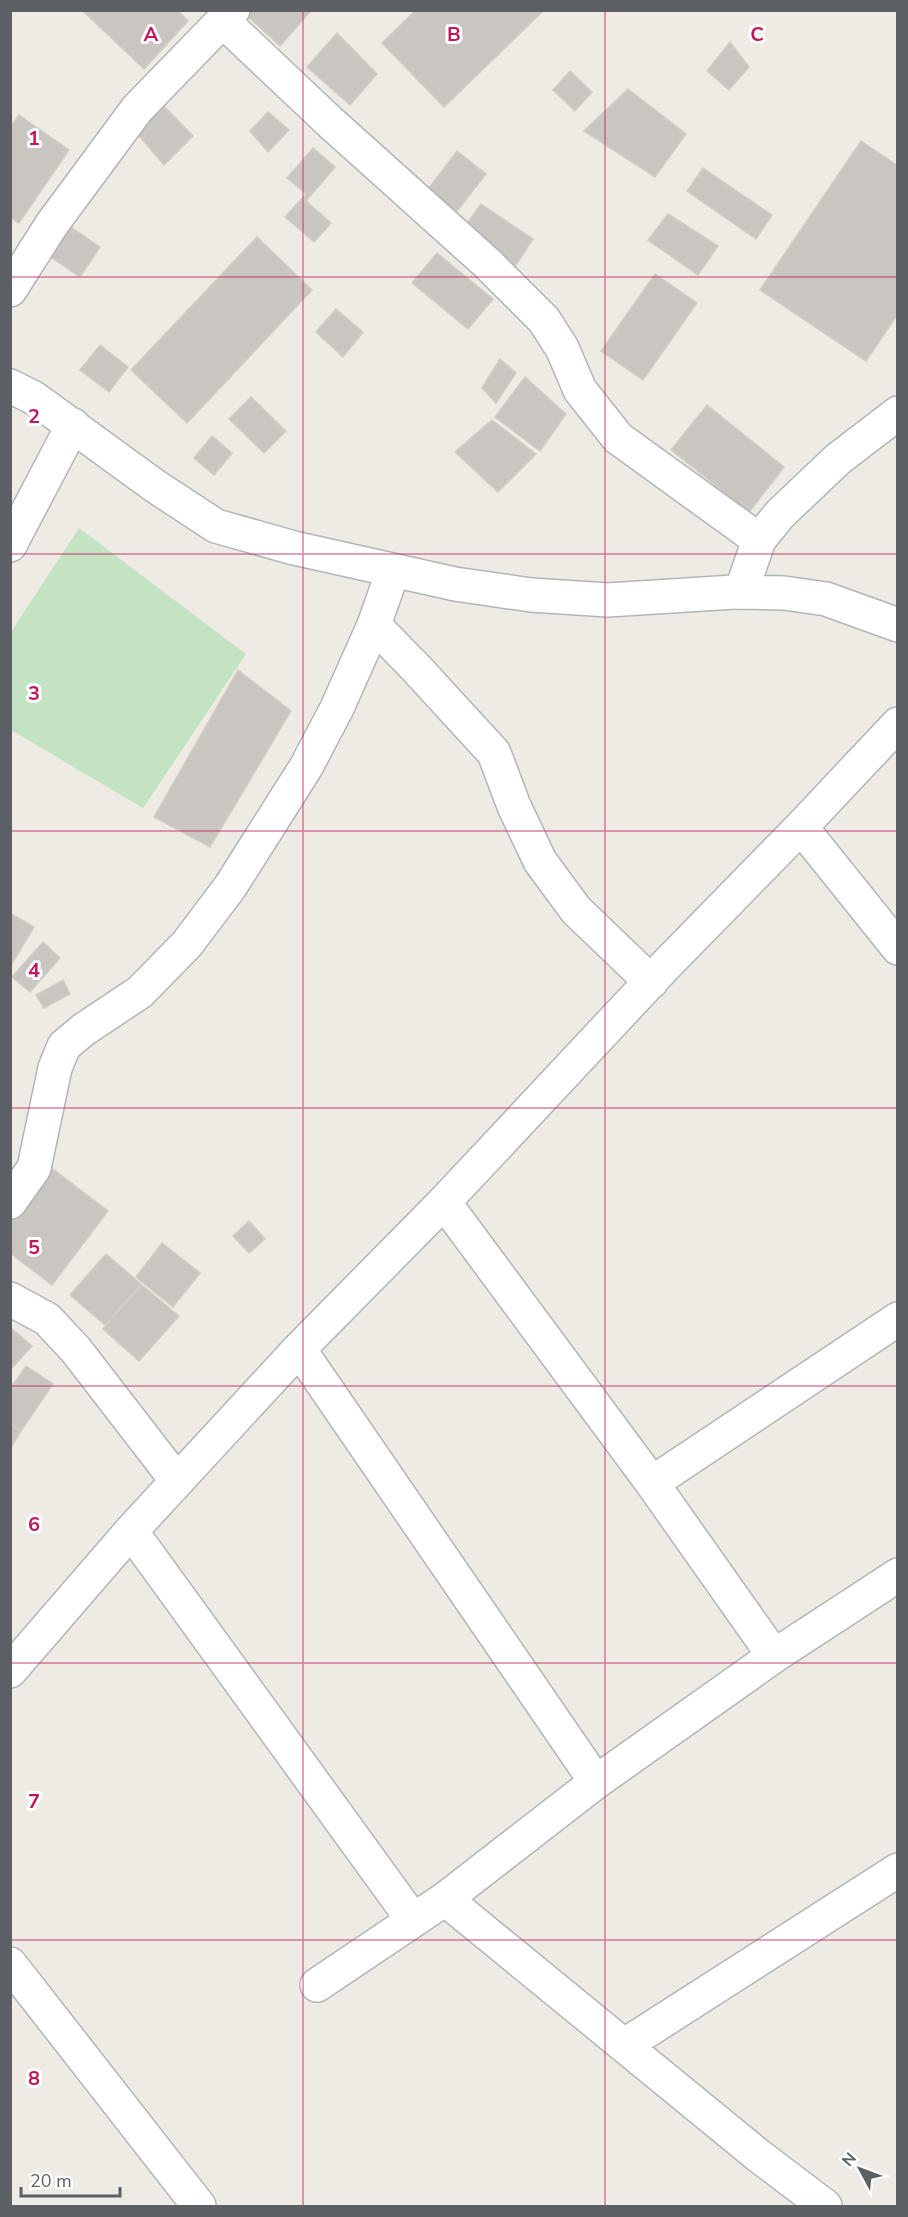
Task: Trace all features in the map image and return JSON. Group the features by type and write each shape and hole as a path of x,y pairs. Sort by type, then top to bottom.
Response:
{"street":[{"path":"10,290 52,224 137,109 228,16 330,122 488,264 544,320 562,348 580,390 618,438 759,540"},
{"path":"10,386 34,398 155,486 216,526 294,548 455,584 531,595 608,600 741,592 784,593 826,599 897,625"},
{"path":"741,592 759,540 780,514 838,459 897,413"},
{"path":"10,545 73,425"},
{"path":"10,1202 34,1168 54,1068 64,1046 83,1030 140,992 187,944 230,887 306,767 337,708 374,625 393,571"},
{"path":"374,625 494,753 514,806 540,861 576,910 651,982"},
{"path":"10,1671 131,1531 299,1349 444,1202 897,724"},
{"path":"801,827 897,948"},
{"path":"444,1202 652,1483 774,1656"},
{"path":"10,1299 47,1319 76,1350 177,1481"},
{"path":"652,1483 897,1319"},
{"path":"299,1349 596,1782"},
{"path":"131,1531 413,1920"},
{"path":"316,1984 445,1899 596,1782 774,1656 897,1575"},
{"path":"625,2045 897,1870"},
{"path":"445,1899 759,2156 825,2206"},
{"path":"10,1964 199,2206"}],"green space":[{"path":"79,528 246,654 143,808 11,730 11,632"}],"building":[{"path":"82,10 177,10 188,21 144,69"},
{"path":"308,10 310,12 280,46 242,11"},
{"path":"416,10 544,10 444,107 382,43"},
{"path":"337,33 377,74 350,105 307,67"},
{"path":"730,42 749,67 729,90 707,71"},
{"path":"570,71 592,92 575,111 553,90"},
{"path":"628,89 686,134 655,177 584,131"},
{"path":"161,103 193,136 164,165 134,130"},
{"path":"268,112 289,130 268,152 250,131"},
{"path":"19,115 69,150 19,223 10,217 10,128"},
{"path":"861,141 898,166 898,314 866,361 760,290"},
{"path":"313,148 335,167 306,201 331,223 314,242 285,217 306,194 287,178"},
{"path":"457,151 486,174 451,219 422,197"},
{"path":"703,168 772,215 756,239 687,191"},
{"path":"481,204 533,239 516,265 463,229"},
{"path":"668,214 718,246 698,275 648,240"},
{"path":"62,221 100,247 80,277 42,251"},
{"path":"257,237 312,290 187,423 131,370"},
{"path":"437,253 493,299 468,329 412,283"},
{"path":"655,274 697,303 643,380 601,351"},
{"path":"336,309 363,332 343,357 316,332"},
{"path":"100,345 128,367 109,392 80,370"},
{"path":"500,359 516,373 496,403 482,388"},
{"path":"525,377 566,414 540,451 495,417"},
{"path":"251,397 286,431 264,453 229,419"},
{"path":"707,405 784,467 749,512 671,450"},
{"path":"492,420 536,454 498,492 455,452"},
{"path":"212,436 232,453 214,475 194,458"},
{"path":"238,670 291,711 210,847 154,817"},
{"path":"10,913 34,927 10,967"},
{"path":"43,942 60,958 30,992 12,977"},
{"path":"63,980 70,994 44,1008 36,995"},
{"path":"45,1163 108,1211 52,1285 10,1253 10,1209"},
{"path":"249,1221 265,1239 249,1253 233,1236"},
{"path":"162,1243 200,1273 173,1307 136,1277"},
{"path":"106,1254 141,1284 105,1325 70,1295"},
{"path":"142,1285 179,1316 139,1361 103,1329"},
{"path":"10,1327 32,1346 10,1370"},
{"path":"26,1366 53,1384 21,1431 10,1424 10,1389"},
{"path":"10,1424 21,1431 10,1449"}]}
